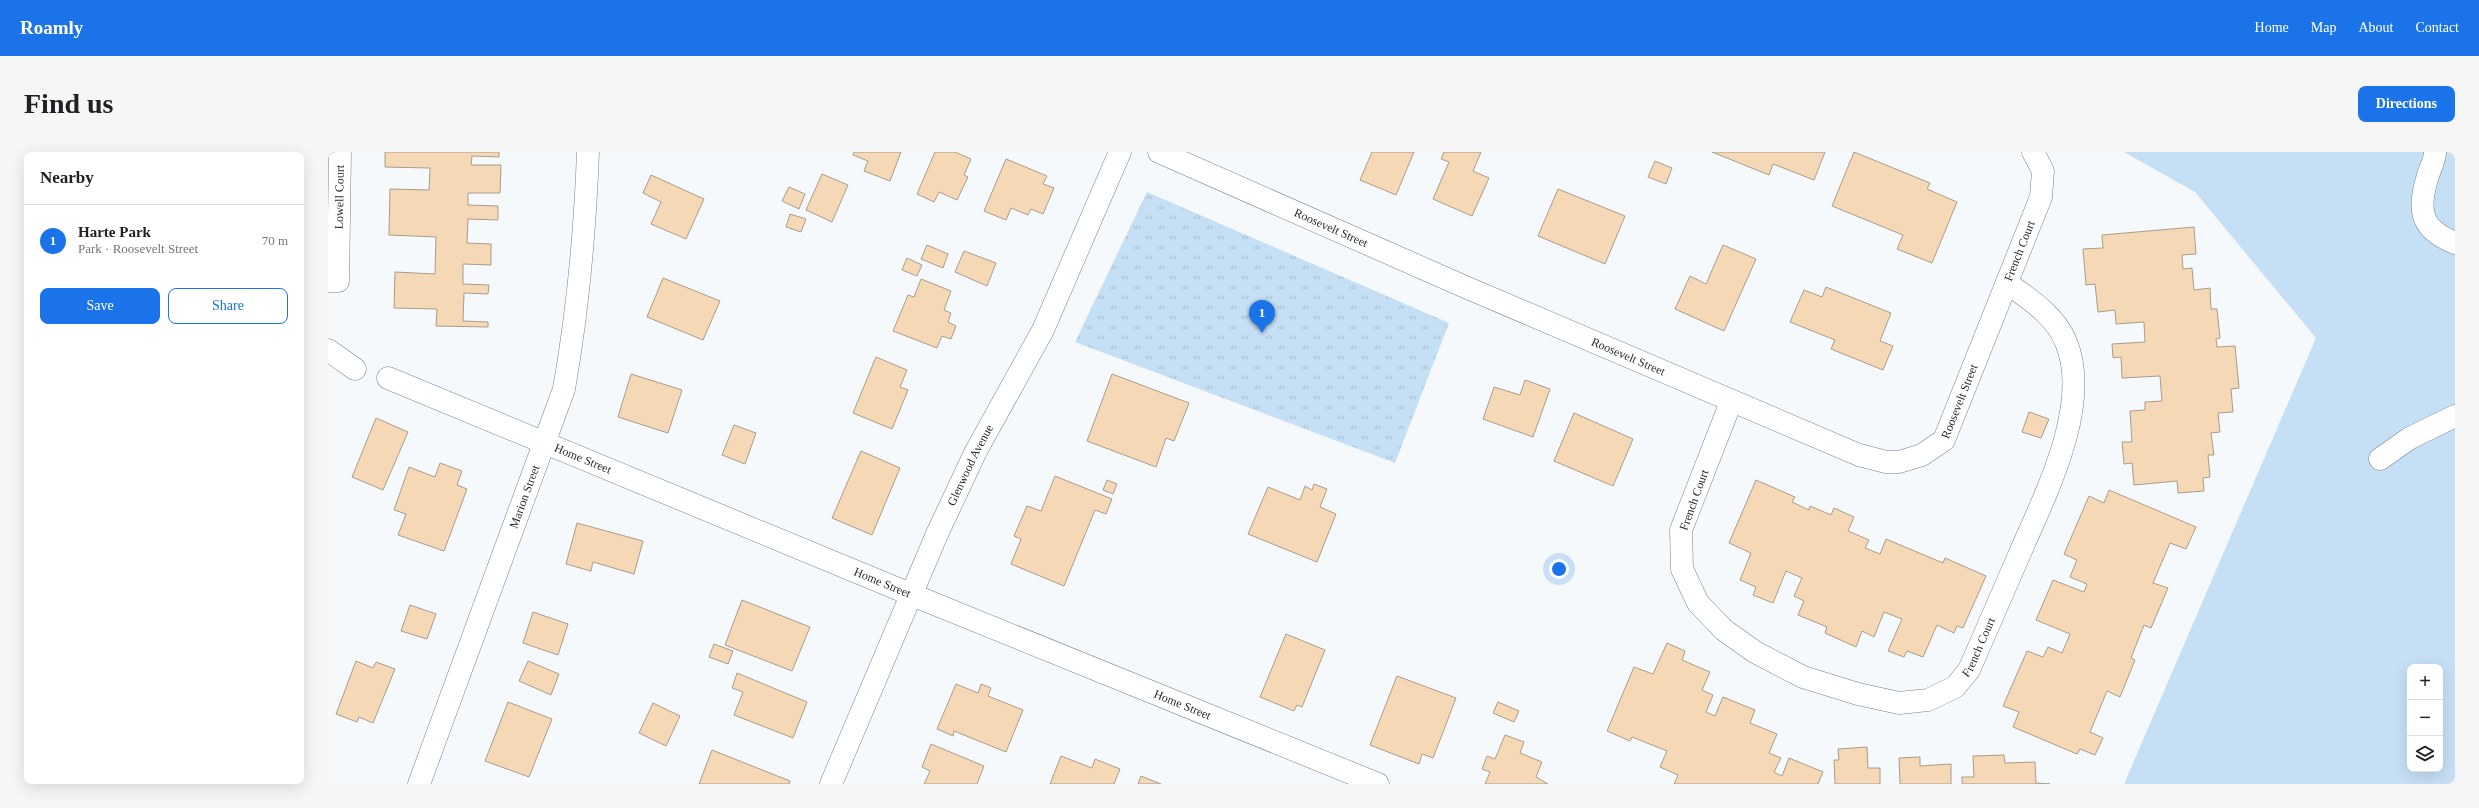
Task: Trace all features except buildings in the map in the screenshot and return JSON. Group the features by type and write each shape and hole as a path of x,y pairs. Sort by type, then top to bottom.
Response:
{"street":[{"name":"Lowell Court","path":"328,281 338,281 340,152"},
{"name":"Marion Street","path":"419,784 564,389 573,338 584,245 588,152"},
{"name":"Glenwood Avenue","path":"831,784 910,594 976,451 1043,330 1120,152"},
{"name":"Roosevelt Street","path":"1159,152 1731,402 1859,455 1886,462 1899,462 1922,455 1944,440 2007,283"},
{"name":"French Court","path":"1731,402 1681,530 1682,569 1698,603 1724,630 1755,652 1803,677 1858,694 1899,703 1928,700 1955,688 1970,670 2056,468 2068,430 2074,378 2066,342 2045,311 2007,283 2041,197 2043,171 2033,152"},
{"path":"2435,152 2426,180 2421,210 2428,227 2455,243"},
{"path":"328,350 355,369"},
{"name":"Home Street","path":"388,378 910,594 1378,784"},
{"path":"2380,459 2410,438 2455,416"}],"green space":[{"path":"2124,152 2455,152 2455,784 2124,784 2316,338 2195,192"},
{"path":"1147,192 1449,323 1395,463 1075,342"}],"place":[{"name":"Harte Park","path":"1262,333"}]}
